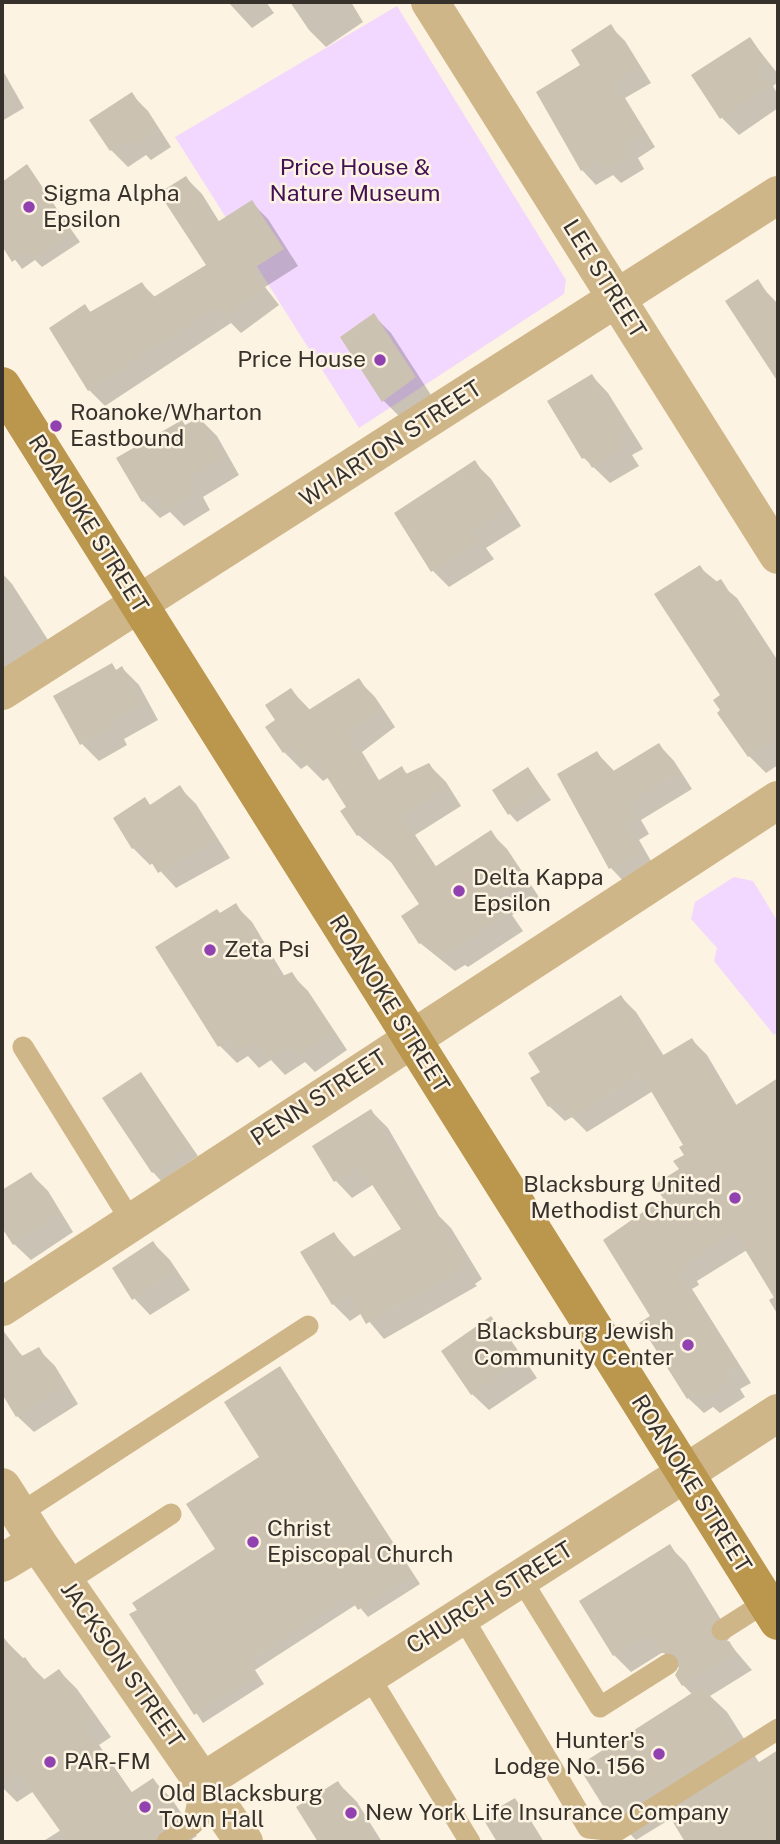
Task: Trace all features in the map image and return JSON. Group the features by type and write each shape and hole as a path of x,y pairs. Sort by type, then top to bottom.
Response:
{"main road":[{"name":"ROANOKE STREET","path":"2,386 772,1611"}],"street":[{"name":"LEE STREET","path":"430,2 778,555"},
{"name":"WHARTON STREET","path":"2,691 778,195"},
{"name":"PENN STREET","path":"2,1307 411,1039 775,810"},
{"name":"CHURCH STREET","path":"202,1782 778,1413"},
{"path":"2,1563 19,1514"},
{"name":"JACKSON STREET","path":"19,1514 244,1842"}],"lane":[{"path":"23,1046 131,1221"},
{"path":"19,1514 308,1326"},
{"path":"65,1583 171,1514"},
{"path":"521,1579 600,1707 668,1664"},
{"path":"722,1630 772,1611"},
{"path":"462,1616 588,1828 617,1831 778,1730"},
{"path":"369,1676 470,1842"},
{"path":"167,1842 193,1824 202,1782"}],"green space":[{"name":"Price House & Nature Museum","path":"397,6 566,280 564,294 359,428 175,137"},
{"path":"734,877 753,881 778,922 778,1032 774,1035 714,961 717,948 691,919 695,902"}],"building":[{"path":"611,24 638,68 612,83 642,133 625,143 631,154 605,170 600,160 581,171 536,92 580,65 571,50"},
{"path":"750,37 767,62 757,69 769,86 720,119 691,75"},
{"path":"132,92 156,130 133,145 128,139 110,151 89,120"},
{"name":"Sigma Alpha Epsilon","path":"27,164 73,233 32,259 27,251 12,262 2,246 2,182"},
{"path":"186,176 216,223 252,200 284,249 251,270 264,289 224,318 216,307 88,391 49,328 85,304 90,312 142,282 152,298 206,265 159,193"},
{"path":"758,279 778,310 778,382 725,301"},
{"name":"Price House","path":"374,313 416,377 382,402 340,337"},
{"path":"592,374 627,432 617,438 623,449 592,468 586,457 582,459 547,401"},
{"path":"200,417 223,458 187,479 195,493 165,510 156,494 142,502 116,458 182,420 185,425"},
{"path":"475,460 505,509 471,531 478,542 431,572 394,513"},
{"path":"700,565 712,584 721,579 778,669 778,737 748,757 717,713 720,710 713,700 720,695 654,594"},
{"path":"112,663 116,670 122,666 142,703 108,722 111,727 80,745 53,696"},
{"path":"359,678 380,710 346,734 376,782 402,766 406,774 429,763 445,788 400,817 433,868 491,830 524,880 497,898 507,914 449,952 447,948 436,955 426,940 419,944 401,916 419,904 379,844 374,847 364,832 357,836 340,811 346,807 315,758 305,765 293,747 283,753 265,727 275,720 265,705 291,688 307,711"},
{"path":"659,743 678,773 627,804 635,818 625,824 641,852 609,869 557,774 597,751 610,773"},
{"path":"528,767 544,791 508,815 492,790"},
{"path":"180,785 215,840 158,873 140,844 132,849 113,818 145,797 150,805"},
{"path":"236,903 280,977 292,972 332,1033 296,1056 289,1044 267,1059 256,1042 241,1052 232,1038 218,1047 155,947 217,909 220,913"},
{"path":"621,995 660,1057 692,1038 733,1107 778,1078 778,1304 735,1233 683,1265 685,1269 678,1274 737,1367 726,1373 731,1381 703,1399 698,1392 687,1399 639,1323 650,1316 603,1240 663,1198 654,1185 679,1169 673,1161 684,1155 679,1147 683,1145 641,1074 571,1118 559,1100 548,1107 530,1078 540,1072 528,1053"},
{"path":"141,1072 191,1147 152,1173 102,1098"},
{"path":"371,1109 431,1211 434,1209 466,1262 460,1266 462,1269 366,1324 349,1294 332,1305 300,1252 334,1232 350,1259 401,1229 360,1166 334,1182 312,1146"},
{"path":"31,1172 58,1214 13,1245 2,1228 2,1190"},
{"path":"153,1241 174,1273 132,1300 112,1268"},
{"path":"491,1316 522,1360 471,1395 441,1351"},
{"path":"2,1329 22,1356 39,1347 63,1386 16,1417 2,1394"},
{"name":"Christ Episcopal Church","path":"280,1366 413,1575 358,1610 349,1596 248,1661 257,1675 194,1715 129,1614 137,1610 132,1603 215,1549 186,1504 259,1457 224,1402"},
{"path":"670,1544 716,1619 710,1625 711,1636 717,1642 729,1641 736,1652 682,1686 675,1675 681,1664 675,1653 661,1653 650,1634 613,1656 579,1601"},
{"path":"2,1635 20,1660 25,1657 42,1681 59,1669 94,1718 82,1726 129,1794 153,1778 180,1817 159,1832 154,1842 68,1842 18,1772 2,1783"},
{"name":"Hunter's Lodge No. 156","path":"703,1686 737,1740 610,1817 578,1766"},
{"path":"778,1750 778,1842 685,1842 668,1814 751,1762 753,1766"},
{"path":"338,1781 377,1842 318,1842 296,1807"},
{"path":"515,1798 542,1842 497,1842 482,1817"}],"place":[{"name":"Sigma Alpha Epsilon","path":"29,207"},
{"name":"Price House","path":"380,360"},
{"name":"Roanoke/Wharton Eastbound","path":"56,426"},
{"name":"Delta Kappa Epsilon","path":"459,891"},
{"name":"Zeta Psi","path":"210,950"},
{"name":"Blacksburg United Methodist Church","path":"735,1198"},
{"name":"Blacksburg Jewish Community Center","path":"688,1345"},
{"name":"Christ Episcopal Church","path":"253,1542"},
{"name":"Hunter's Lodge No. 156","path":"659,1754"},
{"name":"PAR-FM","path":"50,1762"},
{"name":"Old Blacksburg Town Hall","path":"145,1807"},
{"name":"New York Life Insurance Company","path":"351,1813"}]}
